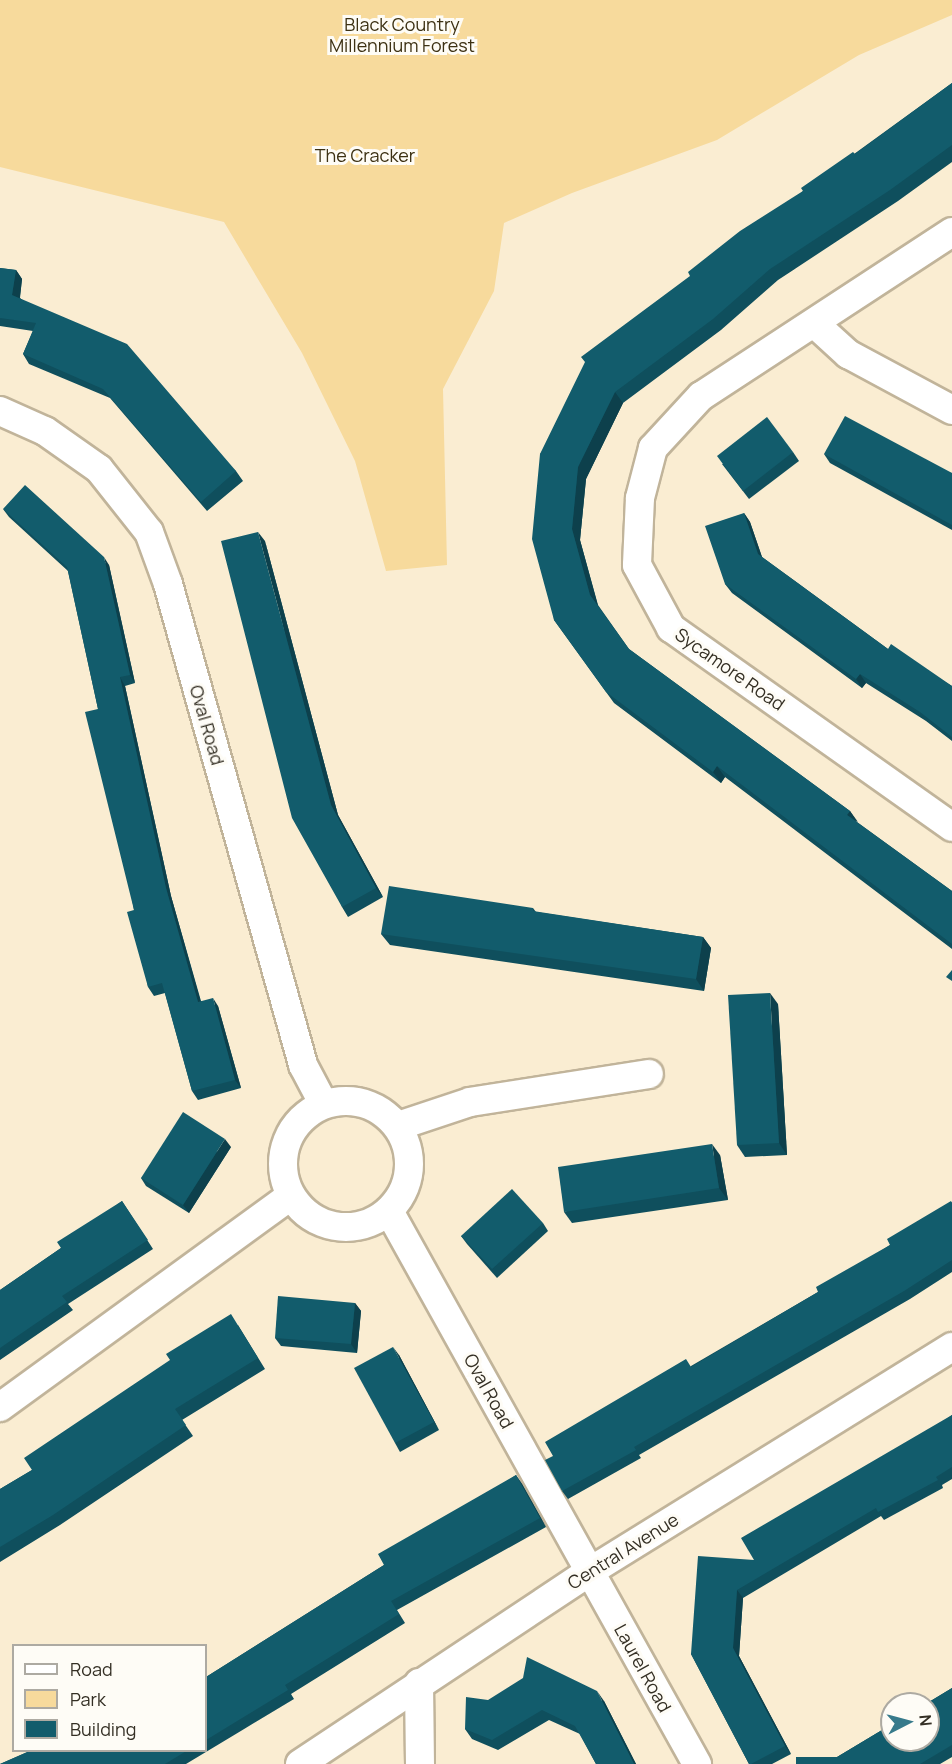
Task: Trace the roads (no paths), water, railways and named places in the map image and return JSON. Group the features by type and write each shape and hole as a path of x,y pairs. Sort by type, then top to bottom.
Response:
{"street":[{"name":"Sycamore Road","path":"952,232 815,324 701,396 653,448 640,498 637,565 671,628 952,827"},
{"path":"815,324 848,354 952,410"},
{"name":"Oval Road","path":"0,411 45,432 99,469 149,532 168,584 303,1065 323,1103"},
{"path":"398,1126 470,1102 649,1074"},
{"path":"351,1100 377,1107 398,1126 409,1155 406,1185 389,1211 364,1225 336,1227 310,1217 290,1196 282,1160 294,1125 323,1103 351,1100"},
{"path":"0,1407 290,1196"},
{"name":"Oval Road","path":"389,1211 589,1572"},
{"name":"Central Avenue","path":"300,1764 589,1572 952,1347"},
{"name":"Laurel Road","path":"589,1572 698,1764"},
{"path":"419,1683 420,1764"}],"park label":[{"name":"Black Country Millennium Forest","path":"402,36"},
{"name":"The Cracker","path":"365,155"}]}
